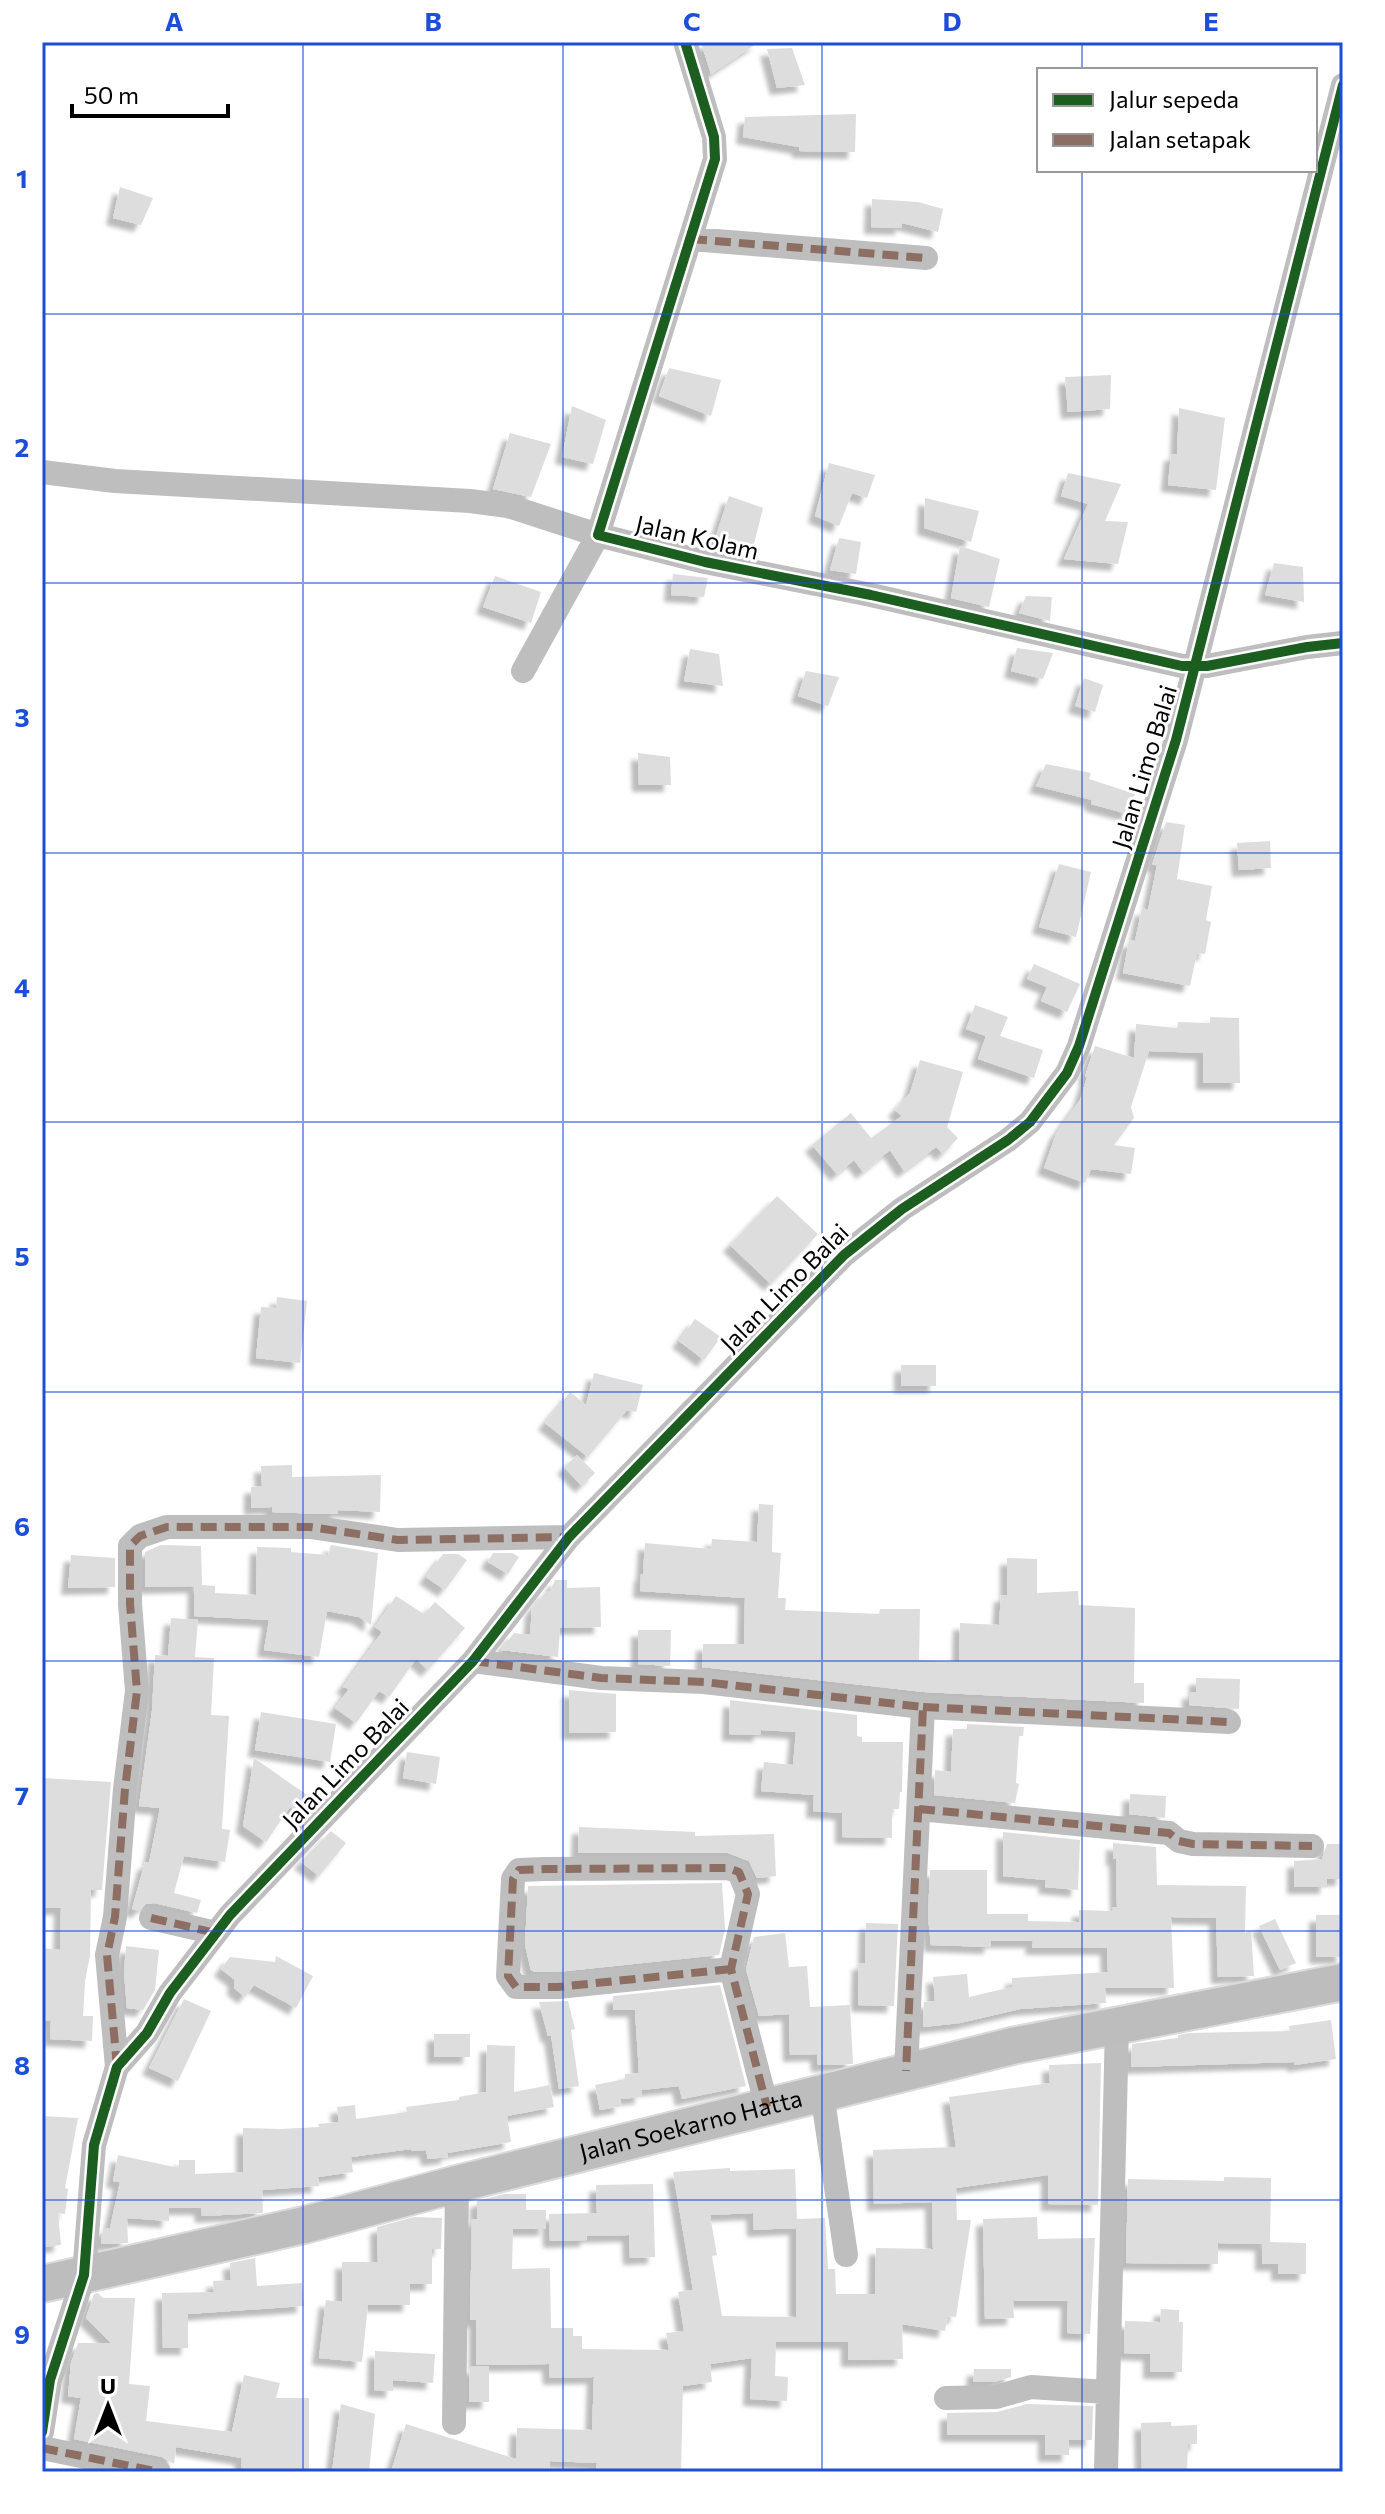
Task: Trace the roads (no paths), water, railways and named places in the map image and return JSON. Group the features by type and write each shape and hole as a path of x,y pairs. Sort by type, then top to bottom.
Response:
{"highway":[{"name":"Jalan Soekarno Hatta","path":"42,2284 304,2225 1012,2046 1343,1982"}],"street":[{"name":"Jalan Kolam","path":"685,42 716,144 715,159 598,535 705,562 871,595 1168,663 1196,667 1343,643"},
{"name":"Jalan Limo Balai","path":"42,2432 50,2380 84,2275 94,2145 117,2067 147,2033 170,1993 230,1915 473,1661 569,1537 844,1255 902,1209 1008,1140 1030,1122 1067,1073 1079,1046 1176,740 1343,85"},
{"path":"691,239 926,258"},
{"path":"42,472 115,481 470,501 508,506 598,535 523,671"},
{"path":"117,2067 107,1955 115,1917 125,1789 137,1691 130,1604 130,1546 140,1536 167,1527 310,1527 398,1540 569,1537"},
{"path":"473,1661 601,1678 704,1682 923,1707 1229,1722"},
{"path":"906,2071 923,1707"},
{"path":"919,1809 1169,1833 1179,1841 1193,1844 1312,1846"},
{"path":"731,1969 558,1987 516,1987 508,1976 513,1879 519,1870 545,1869 728,1868 739,1872 748,1894 731,1969 767,2107"},
{"path":"151,1918 216,1933"},
{"path":"1106,2472 1117,2026"},
{"path":"822,2093 846,2255"},
{"path":"454,2423 457,2184"},
{"path":"946,2398 996,2397 1031,2387 1106,2392"},
{"path":"42,2448 159,2472"}]}
